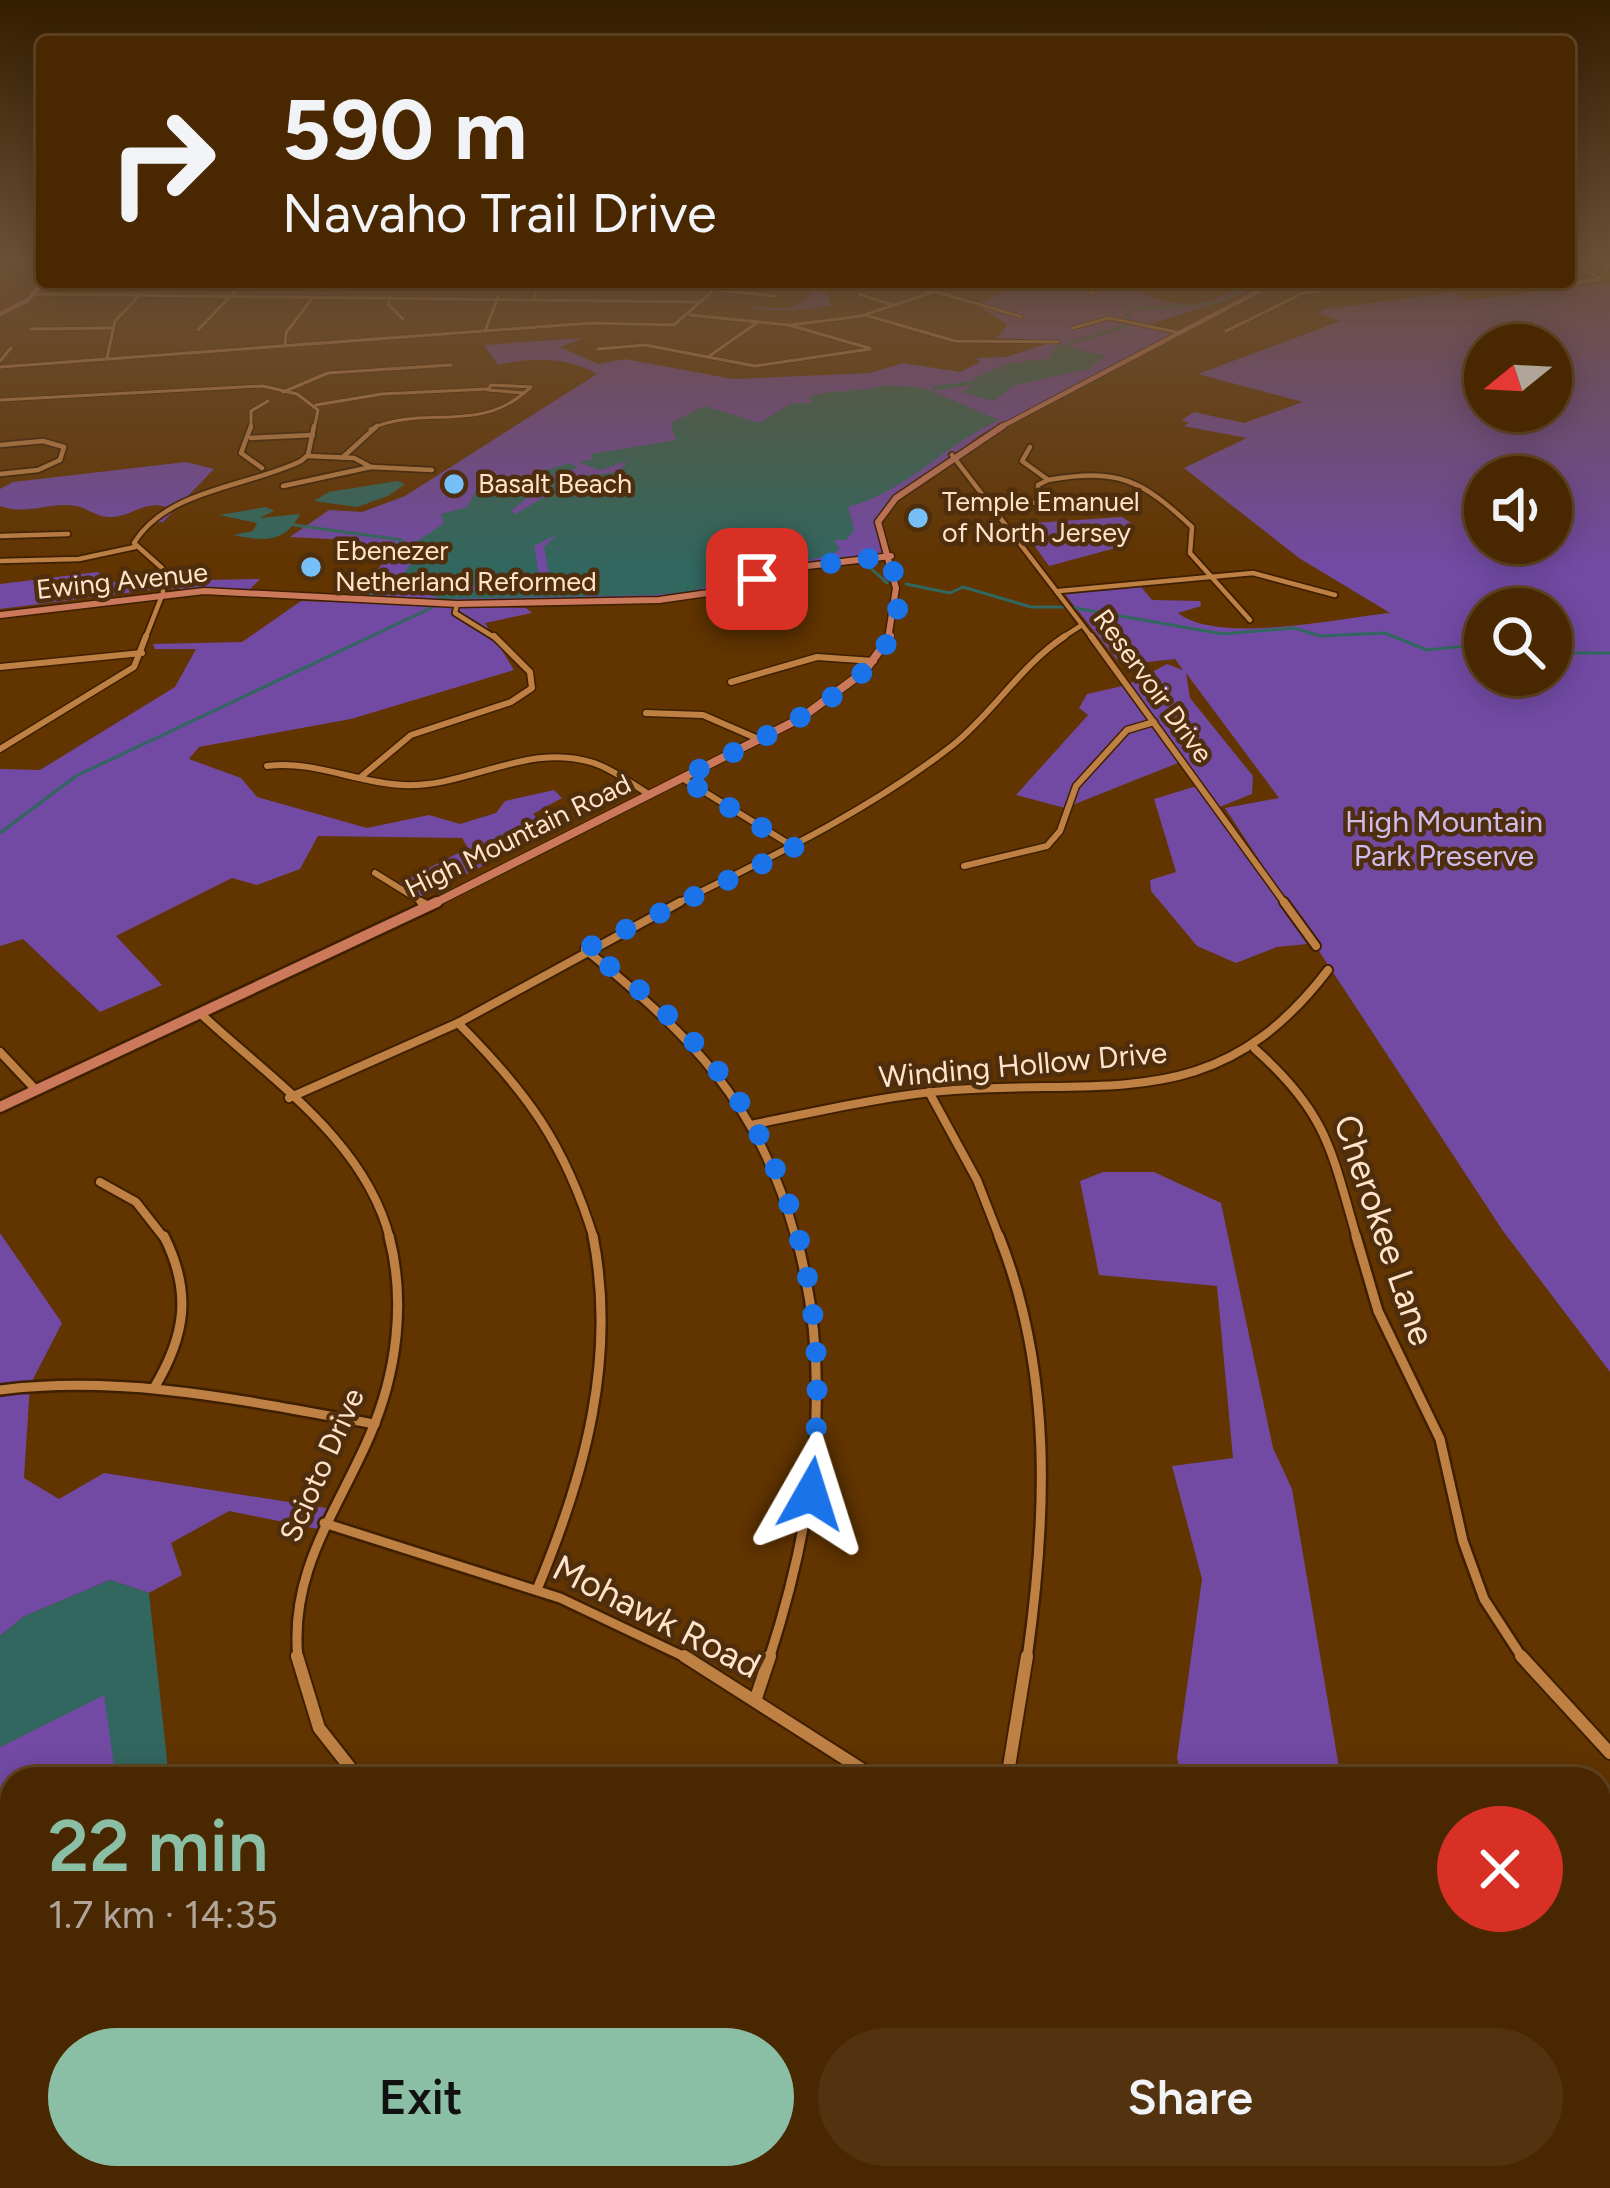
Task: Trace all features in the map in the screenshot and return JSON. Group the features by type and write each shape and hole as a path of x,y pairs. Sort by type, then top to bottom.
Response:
{"main road":[{"name":"High Mountain Road","path":"0,1107 650,795 844,689 874,662 898,614 880,513 952,454 1121,362"},
{"name":"Ewing Avenue","path":"0,615 163,593 458,604 671,599 791,568 890,556"}],"street":[{"path":"0,364 33,362"},
{"path":"735,362 761,366 786,362"},
{"path":"282,393 328,373 451,365"},
{"path":"2,402 60,401 178,384 282,393 316,405 382,394 488,389 497,383 531,386 476,422 435,416 390,421 368,430 343,457"},
{"path":"262,468 241,455 251,438 251,411 268,401"},
{"path":"307,456 316,405"},
{"path":"251,438 314,435"},
{"path":"0,445 43,441 64,447 60,460 48,468 0,474"},
{"path":"1030,447 1022,461 1048,479"},
{"name":"Reservoir Drive","path":"952,454 997,508 1316,946"},
{"path":"135,547 136,534 150,518 278,474 307,456 343,457 371,467"},
{"path":"283,486 371,467 432,470"},
{"path":"997,508 1038,502 1038,485 1048,479 1108,472 1141,480 1192,527 1189,550 1250,620"},
{"path":"0,536 68,534"},
{"path":"0,561 79,559 135,547 162,568 163,593 142,653 129,671 0,749"},
{"path":"1058,591 1271,574 1335,595"},
{"path":"361,777 411,735 511,702 532,688 530,672 488,631 455,613 458,604"},
{"path":"289,1098 458,1023 585,949 795,848 868,807 949,749 1034,657 1082,626"},
{"path":"0,667 142,653"},
{"path":"731,682 817,657 874,662"},
{"path":"646,713 703,716 756,738"},
{"path":"964,866 1047,846 1058,836 1076,786 1126,730 1154,722"},
{"path":"267,766 300,764 428,784 527,759 561,757 602,766 650,795"},
{"path":"682,778 795,848"},
{"path":"375,873 425,904"},
{"path":"585,949 642,987 684,1026 755,1124 780,1179 802,1252 815,1324 818,1406 802,1541 756,1698"},
{"name":"Winding Hollow Drive","path":"755,1124 929,1092 1137,1085 1204,1070 1255,1049 1295,1019 1328,970"},
{"name":"Scioto Drive","path":"200,1013 309,1112 353,1160 376,1199 392,1242 397,1330 375,1424 324,1523 298,1599 297,1669 322,1736 349,1767"},
{"path":"458,1023 507,1071 550,1129 583,1197 600,1276 603,1345 593,1427 568,1515 538,1587"},
{"name":"Cherokee Lane","path":"1255,1049 1300,1089 1325,1128 1378,1311 1440,1438 1463,1541 1484,1599 1532,1673 1610,1754"},
{"path":"0,1052 35,1090"},
{"path":"929,1092 998,1229 1024,1312 1040,1397 1044,1541 1009,1767"},
{"path":"100,1182 131,1197 165,1240 179,1269 184,1322 175,1354 154,1388"},
{"path":"0,1390 64,1382 154,1388 375,1424"},
{"name":"Mohawk Road","path":"324,1523 538,1587 637,1630 756,1698 859,1767"}],"green space":[{"path":"562,362 642,362 733,379 870,373 903,363 960,372 980,362 1119,362 980,435 880,513 891,556 791,568 671,599 457,604 353,596 386,560 348,546 350,540 290,537 329,510 362,512 405,496 597,374"},
{"name":"High Mountain Park Preserve","path":"1230,362 1464,362 1464,432 1572,432 1572,362 1610,362 1610,1372 1503,1231 1225,808 1279,798 1186,673 1190,698 1253,776 1252,794 1217,808 1307,944 1277,947 1236,963 1197,946 1151,891 1150,880 1176,872 1154,799 1200,785 1183,761 1065,808 1016,795 1088,715 1079,708 1087,694 1127,685 1167,664 1183,670 1175,659 1121,665 1064,593 1138,583 1152,600 1200,601 1201,606 1178,613 1221,627 1280,627 1390,613 1299,558 1184,468 1247,438 1184,426 1189,423 1182,420 1194,412 1244,423 1303,402 1198,374"},
{"path":"186,462 214,469 163,522 146,523 167,507 159,505 113,517 66,505 20,510 0,506 0,489 13,482"},
{"path":"1122,517 1134,525 1123,546 1049,566 1019,524"},
{"path":"98,572 111,582 260,579 250,589 158,589 0,609 0,584"},
{"path":"301,601 526,608 532,613 485,623 514,670 351,719 199,747 189,759 241,778 257,797 367,828 429,815 460,824 496,813 505,801 554,790 562,798 533,814 550,833 417,898 398,884 468,848 462,838 318,836 300,869 257,885 232,878 116,936 162,985 100,1012 23,939 0,946 0,769 40,770 175,687 196,649 155,649 153,644 242,642"},
{"path":"1103,1172 1154,1172 1221,1203 1273,1448 1292,1489 1339,1767 1179,1767 1202,1579 1172,1466 1233,1458 1217,1286 1099,1275 1080,1181"},
{"path":"0,1233 62,1323 30,1385 24,1478 59,1499 104,1473 339,1510 328,1531 229,1511 171,1543 182,1575 149,1593 110,1580 23,1617 0,1636"},
{"path":"105,1694 114,1767 0,1767 0,1747"}],"water":[{"path":"1098,362 1088,369 1013,386 994,401 961,392 976,385 973,378 1010,363"},
{"path":"886,385 924,388 999,420 888,490 848,507 854,530 846,540 834,540 840,550 829,555 687,592 441,599 430,595 550,581 544,547 558,534 534,546 540,580 418,591 397,586 412,561 390,552 408,555 406,549 444,523 441,514 467,507 478,487 571,463 578,468 529,481 524,487 530,495 511,511 516,514 544,497 539,487 547,480 619,472 627,461 600,470 578,462 593,459 590,454 676,440 670,423 705,406 759,423 792,403 814,403 808,398 814,395"},
{"path":"397,481 405,484 357,507 314,501 329,492"},
{"path":"266,507 274,511 259,518 300,514 287,531 263,539 233,535 253,531 257,523 219,515"},
{"path":"110,1580 149,1593 168,1767 114,1767 104,1695 0,1747 0,1636 23,1617"}],"waterway":[{"path":"934,388 974,383"},
{"path":"294,525 402,540 391,553"},
{"path":"864,562 887,583"},
{"path":"906,584 950,593 963,587 1031,607 1069,607 1223,634 1294,628 1320,636 1385,633 1427,650 1464,646"},
{"path":"370,594 418,591"},
{"path":"0,833 76,776 433,607"},
{"path":"1572,653 1610,653"}],"place":[{"name":"Basalt Beach","path":"454,484"},
{"name":"Temple Emanuel of North Jersey","path":"918,518"},
{"name":"Ebenezer Netherland Reformed","path":"311,567"}],"route":[{"path":"757,579 801,567 890,556 898,605 889,639 854,682 682,778 795,848 585,949 642,987 703,1048 755,1124 780,1179 802,1252 815,1324 818,1406 811,1494"}]}
